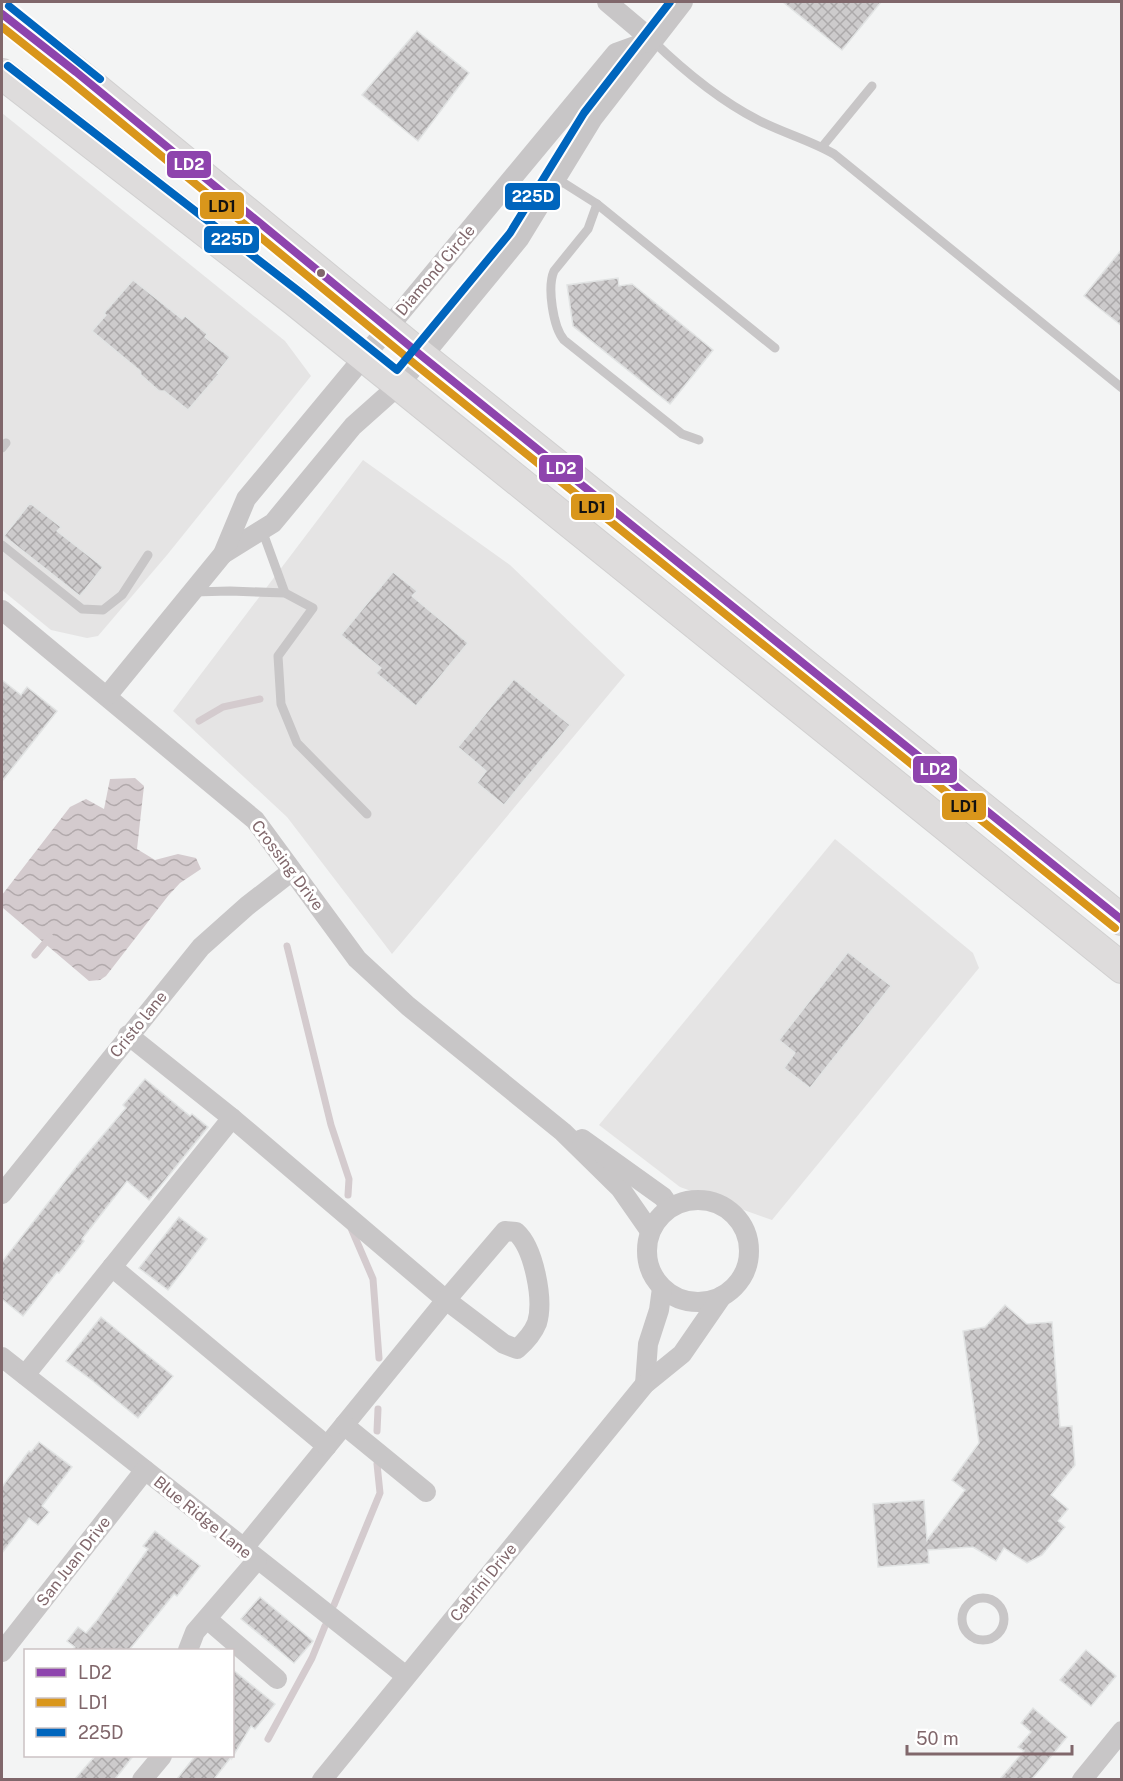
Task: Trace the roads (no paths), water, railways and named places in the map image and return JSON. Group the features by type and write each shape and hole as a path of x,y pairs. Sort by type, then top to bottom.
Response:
{"main road":[{"path":"2,14 76,72 387,328 1122,920"},
{"path":"2,74 295,300 1122,968"}],"street":[{"path":"607,2 652,40"},
{"name":"Diamond Circle","path":"223,554 273,523 353,426 399,386 519,239 593,118 683,2"},
{"name":"Diamond Circle","path":"107,696 223,554 246,499 363,356 616,53 652,40"},
{"name":"Crossing Drive","path":"5,619 107,696 255,820 357,959 408,1006 563,1132 620,1188 650,1231"},
{"name":"Cristo lane","path":"2,1194 201,947 247,906 292,871"},
{"path":"128,1035 232,1118 446,1300 504,1344 517,1349 526,1342 537,1322 538,1291 533,1260 527,1244 516,1232 506,1231 446,1300 327,1446 207,1619 195,1632 188,1649"},
{"path":"25,1375 232,1118"},
{"name":"Crossing Drive","path":"563,1132 587,1141 663,1197 670,1207"},
{"path":"701,1199 717,1202 730,1210 741,1222 748,1238 750,1255 745,1272 735,1287 722,1296 707,1302 691,1302 675,1297 662,1288 653,1275 648,1261 647,1246 650,1231 670,1207 685,1201 701,1199"},
{"path":"111,1267 327,1446"},
{"path":"645,1384 648,1344 662,1288"},
{"name":"Cabrini Drive","path":"322,1779 645,1384 682,1354 722,1296"},
{"name":"Blue Ridge Lane","path":"2,1357 406,1676"},
{"path":"344,1425 426,1492"},
{"name":"San Juan Drive","path":"2,1652 145,1470"},
{"path":"207,1619 278,1679"},
{"path":"1082,1779 1122,1731"},
{"path":"142,1779 160,1757"}],"lane":[{"path":"652,40 671,59 715,93 749,115 834,154 940,243 1122,388"},
{"path":"822,147 872,86"},
{"path":"556,178 597,204 775,348"},
{"path":"597,204 588,229 550,279 558,333 682,434 699,440"},
{"path":"262,530 285,593"},
{"path":"2,545 82,609 103,610 122,595 148,555"},
{"path":"192,592 285,593 313,609 278,656 281,704 297,743 367,814"},
{"path":"987,1599 998,1603 1004,1614 1004,1626 997,1635 986,1640 974,1638 966,1631 962,1619 966,1608 975,1600 987,1599"}],"water":[{"path":"135,778 144,786 137,849 155,860 178,854 196,858 201,869 180,883 168,896 106,976 100,980 89,981 3,908 2,895 70,807 86,799 104,809 110,779"}],"waterway":[{"path":"199,721 223,707 260,699"},
{"path":"35,955 50,937"},
{"path":"287,946 331,1125 349,1179 348,1195"},
{"path":"351,1228 373,1279 379,1358"},
{"path":"377,1431 378,1409"},
{"path":"334,1605 380,1493 377,1464"},
{"path":"268,1739 312,1658 325,1626"}]}
